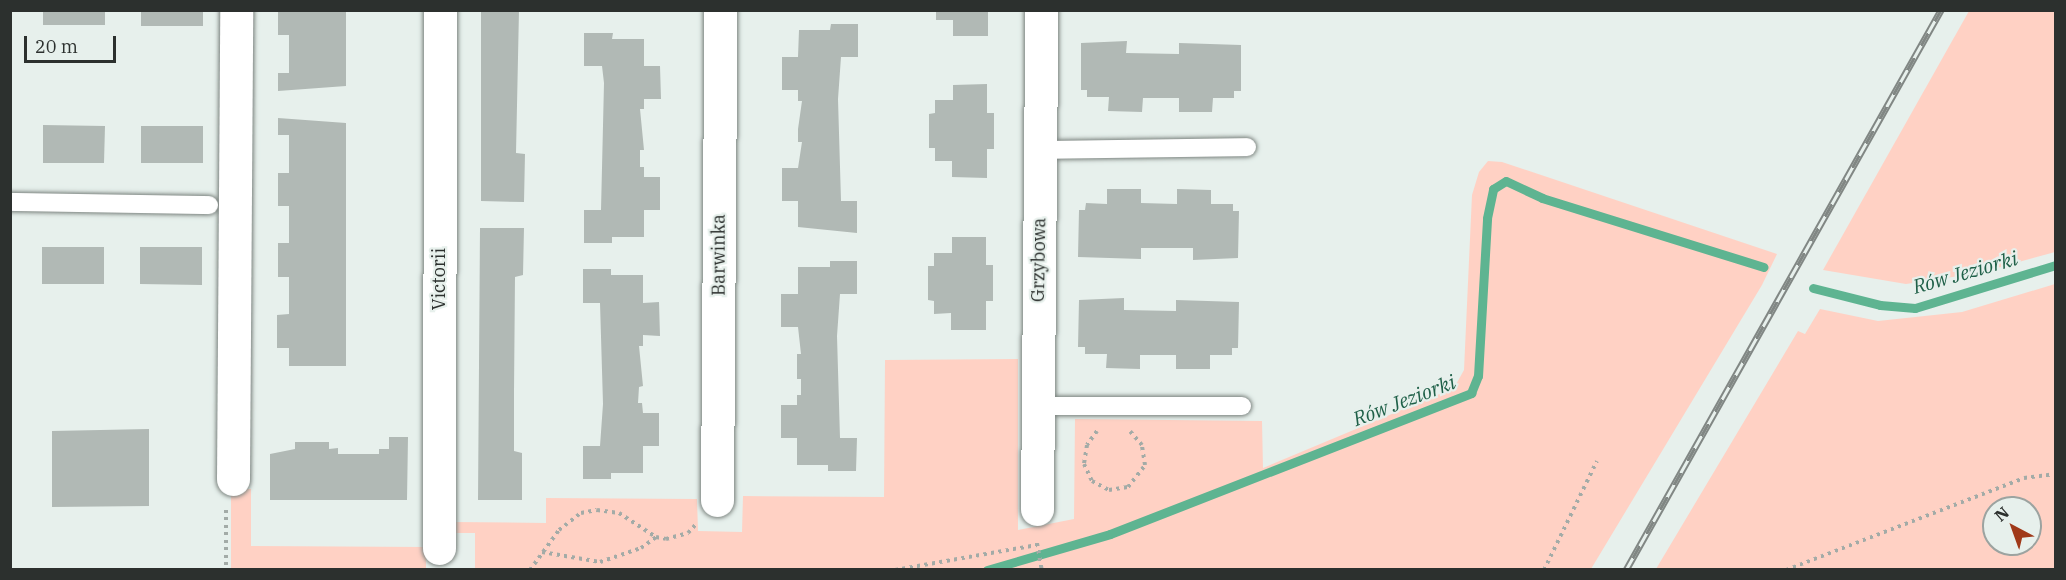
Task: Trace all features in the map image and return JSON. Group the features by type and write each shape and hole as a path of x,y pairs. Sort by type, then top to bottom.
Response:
{"street":[{"path":"233,479 236,10"},
{"name":"Victorii","path":"439,548 440,10"},
{"name":"Barwinka","path":"717,500 720,10"},
{"name":"Grzybowa","path":"1036,509 1041,10"}],"lane":[{"path":"1040,150 1247,147"},
{"path":"10,202 208,204"},
{"path":"1037,406 1242,406"}],"path":[{"path":"1097,431 1087,445 1084,464 1092,481 1109,489 1128,487 1145,465 1142,446 1130,431"},
{"path":"1544,570 1597,461"},
{"path":"1786,570 2024,478 2055,474"},
{"path":"226,570 226,488 233,479"},
{"path":"530,570 542,552 572,520 597,510 619,513 656,537 678,537 688,533 717,500"},
{"path":"542,552 600,562 641,548 656,537"},
{"path":"895,570 1037,545 1042,570"}],"shaded area":[{"path":"1969,11 2055,11 2055,252 1979,273 1906,284 1823,270"},
{"path":"1488,161 1502,162 1777,254 1762,285 1591,569 475,569 475,533 452,533 453,522 546,523 546,498 697,499 698,531 742,532 743,496 884,497 885,360 1018,359 1018,530 1074,519 1075,419 1262,421 1263,468 1454,388 1464,370 1472,195 1479,172"},
{"path":"2055,284 2055,569 1656,569 1798,331 1805,334 1820,309 1878,321 1962,312"},
{"path":"231,489 251,489 251,546 426,547 426,569 231,569"}],"building":[{"path":"43,10 105,10 105,25 43,25"},
{"path":"141,10 203,10 203,26 141,26"},
{"path":"278,10 346,10 346,86 278,91 278,73 289,73 289,35 278,35"},
{"path":"481,10 519,10 516,153 525,154 524,202 481,201"},
{"path":"936,10 988,10 988,36 953,36 953,20 936,20"},
{"path":"831,24 858,24 858,57 841,57 838,99 841,201 857,201 857,233 798,227 798,201 782,201 782,168 798,168 802,142 798,142 798,129 802,101 798,101 798,90 782,90 782,57 798,57 799,30 830,30"},
{"path":"584,33 613,33 612,39 644,39 644,66 660,66 661,99 644,99 644,109 640,109 644,150 640,150 640,167 644,167 644,177 660,177 660,210 644,210 644,237 612,237 612,243 584,243 584,210 601,210 604,83 602,66 584,66"},
{"path":"1127,41 1126,53 1179,54 1179,43 1241,45 1241,91 1234,91 1234,98 1213,98 1212,112 1179,112 1179,98 1143,98 1142,112 1108,111 1109,97 1087,97 1087,90 1081,90 1081,43"},
{"path":"987,84 987,113 994,113 994,149 987,149 987,178 952,177 952,161 935,161 935,148 929,148 929,114 935,113 935,100 953,100 953,85"},
{"path":"278,118 346,123 346,366 289,366 289,348 277,348 277,315 289,314 289,277 278,277 278,243 289,243 289,206 278,206 278,173 289,173 289,135 278,135"},
{"path":"43,125 105,126 104,163 43,163"},
{"path":"141,126 203,126 203,163 141,163"},
{"path":"1107,189 1141,189 1141,203 1177,204 1177,189 1211,190 1211,204 1233,204 1233,211 1239,211 1238,258 1193,260 1193,248 1141,248 1141,259 1078,257 1079,210 1085,210 1086,203 1107,204"},
{"path":"480,228 524,228 523,275 515,277 514,392 514,451 522,453 522,500 478,500"},
{"path":"952,237 986,237 986,265 993,265 993,301 986,301 986,330 951,330 951,313 934,314 934,301 928,300 928,266 934,266 934,253 952,253"},
{"path":"42,247 104,247 104,284 42,284"},
{"path":"140,247 202,247 202,285 140,284"},
{"path":"830,261 857,261 857,294 840,294 837,336 840,438 857,438 856,471 828,471 828,465 797,465 797,438 781,438 781,405 797,405 797,395 801,395 801,379 797,379 797,354 801,354 798,327 781,327 781,294 798,294 798,267 830,267"},
{"path":"583,269 611,269 611,275 643,275 643,303 659,302 660,336 643,335 643,346 639,346 643,386 639,387 638,403 642,403 643,413 659,413 659,446 643,446 643,473 611,473 611,479 583,479 583,446 600,446 603,404 600,303 583,303"},
{"path":"1124,298 1124,310 1176,311 1176,300 1239,302 1238,348 1232,348 1232,355 1210,355 1210,369 1176,369 1176,355 1140,355 1140,369 1106,368 1107,354 1085,354 1085,347 1078,347 1079,300"},
{"path":"149,429 149,506 52,507 52,431"},
{"path":"389,437 408,437 407,500 270,500 270,454 295,449 295,442 329,442 329,449 338,448 338,454 379,454 379,449 389,449"}],"waterway":[{"name":"Rów Jeziorki","path":"987,570 1110,534 1471,393 1478,376 1487,218 1493,189 1506,181 1542,198 1763,267"},
{"name":"Rów Jeziorki","path":"1813,288 1880,305 1915,308 2056,265"}],"railway":[{"path":"1626,570 1941,10"}]}
